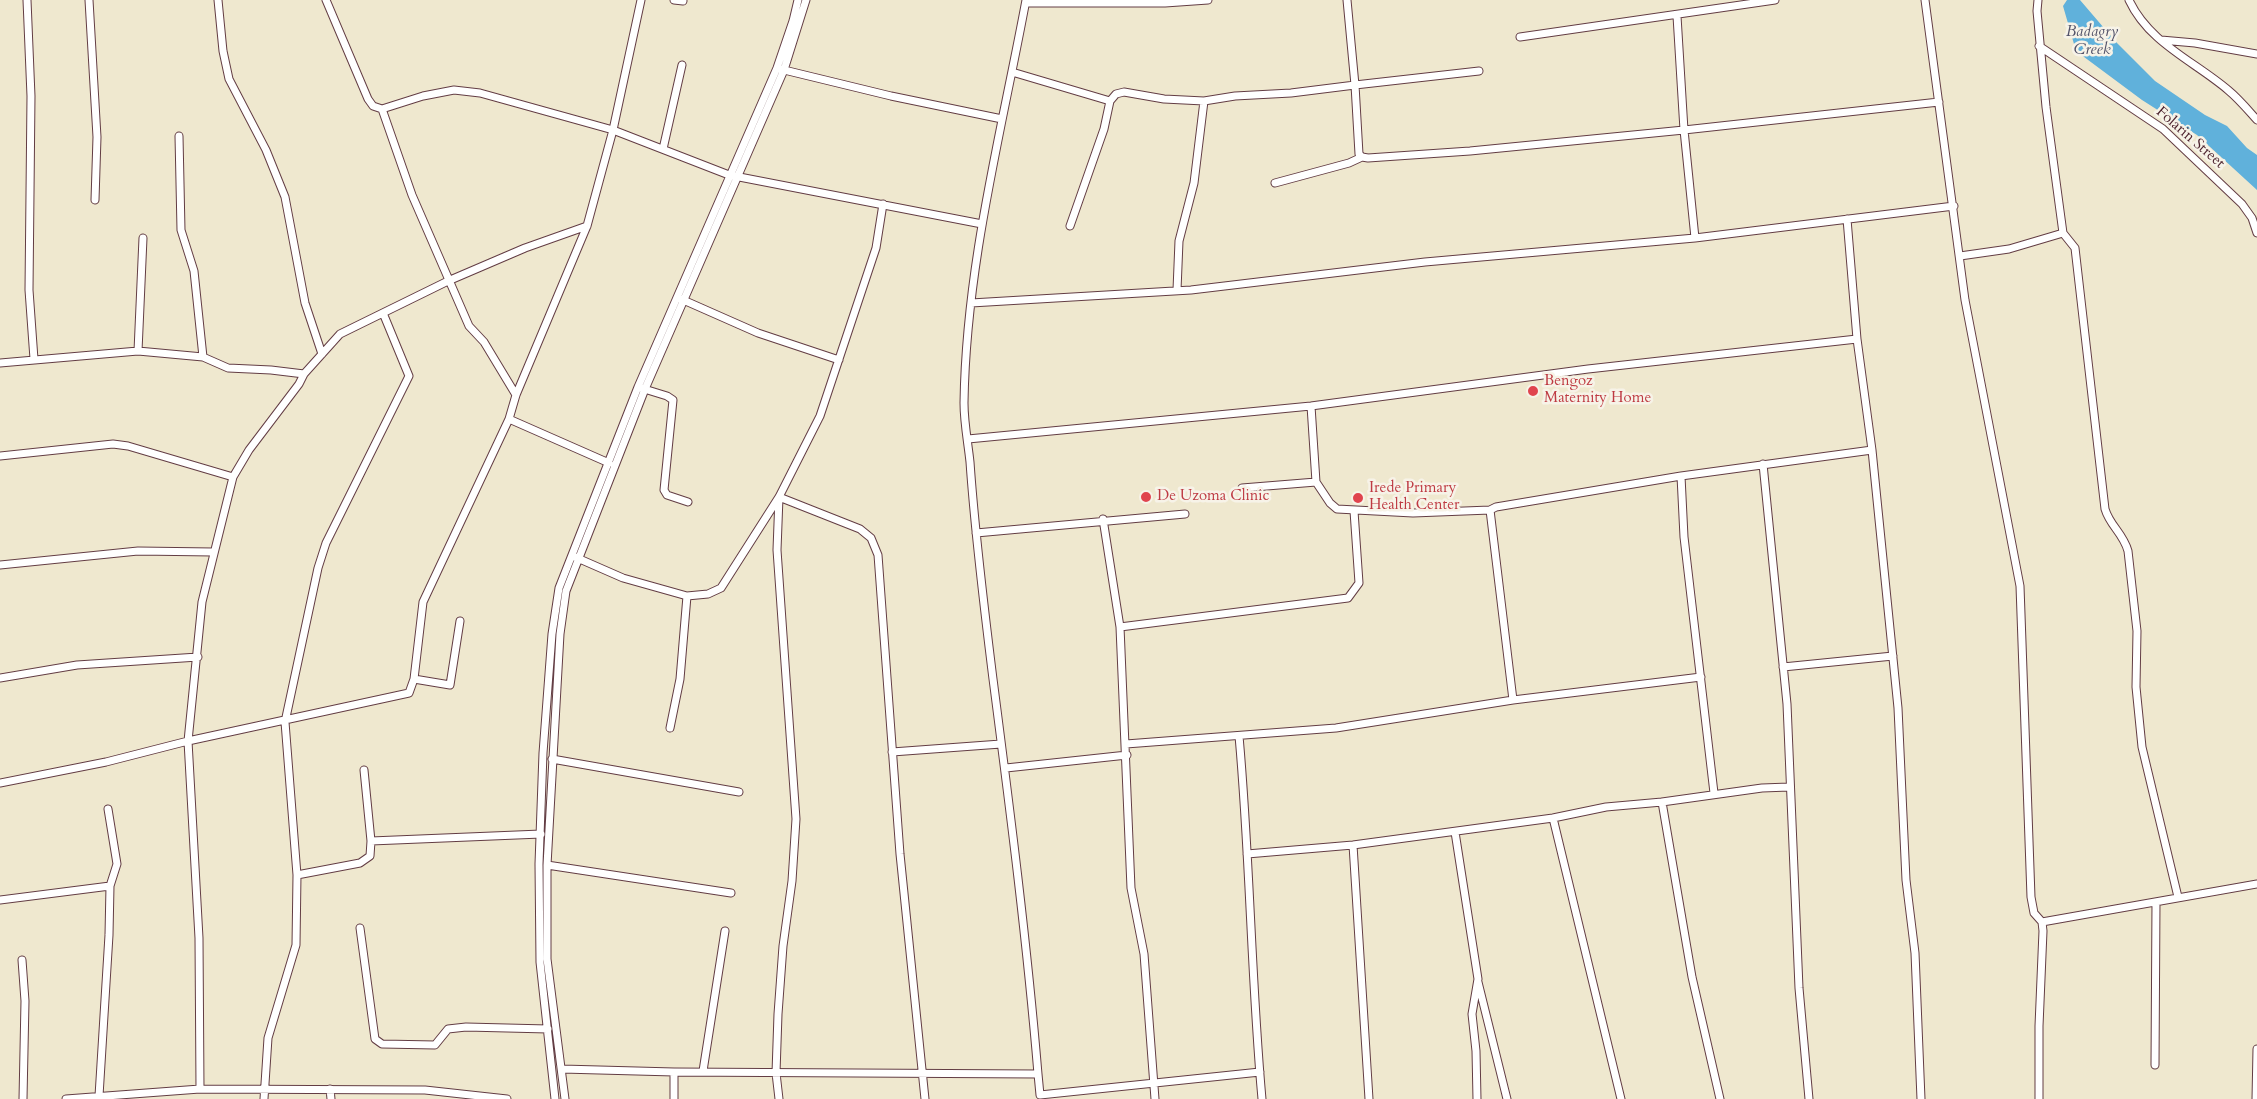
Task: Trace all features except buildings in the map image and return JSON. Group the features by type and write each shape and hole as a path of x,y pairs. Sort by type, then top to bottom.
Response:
{"street":[{"path":"28,0 31,96 30,290 34,359"},
{"path":"89,0 97,137 95,200"},
{"path":"218,0 223,51 230,79 266,150 285,197 305,303 322,354"},
{"path":"326,0 368,99 373,106 382,109 423,96 454,90 480,92 613,130 729,175 982,224"},
{"path":"0,783 106,762 188,741 285,722 409,693 414,679 423,602 509,419 516,395 587,226 613,130 641,0"},
{"path":"674,0 683,1"},
{"path":"681,298 729,175 780,69 798,0"},
{"path":"555,1099 540,962 541,834 543,754 552,634 559,588 575,557 641,388 738,176 806,0"},
{"path":"1208,0 1165,3 1026,1 982,224 967,330 964,407 976,533 1001,744 1006,768 1015,863 1026,940 1040,1097 1260,1072"},
{"path":"1347,0 1355,86 1358,149 1362,157"},
{"path":"1520,37 1677,16 1775,0"},
{"path":"1925,0 1954,206 1965,300 2020,586 2031,897 2034,913 2042,922 2039,1099"},
{"path":"2038,0 2039,46 2064,233 2075,248 2105,509 2108,520 2125,539 2128,551 2137,631 2136,687 2142,747 2178,897"},
{"path":"2130,0 2139,16 2161,40 2228,90 2257,120"},
{"path":"1677,16 1684,130 1695,238"},
{"path":"2161,40 2194,43 2257,54"},
{"name":"Folarin Street","path":"2039,46 2163,129 2242,204 2252,218 2257,233"},
{"path":"663,149 682,65"},
{"path":"780,69 1002,119"},
{"path":"1070,226 1104,129 1110,101 1116,94 1124,92 1164,99 1204,101 1235,96 1291,93 1479,71"},
{"path":"1012,72 1110,101"},
{"path":"1177,290 1179,241 1194,183 1204,101"},
{"path":"1275,183 1350,163 1362,157 1478,150 1939,102"},
{"path":"382,109 412,195 469,326 484,342 516,395"},
{"path":"179,136 181,230 194,271 203,357"},
{"path":"575,557 623,578 687,596 708,594 721,588 779,497 820,416 876,248 883,204"},
{"path":"971,303 1274,282 1424,262 1695,238 1954,206"},
{"path":"1847,219 1857,339 1872,450 1893,656 1906,880 1915,953 1921,1099"},
{"path":"200,1089 199,938 188,741 193,682 198,657 202,602 233,477 249,450 299,384 304,374 340,334 448,281 525,248 587,226"},
{"path":"1960,256 2009,249 2064,233"},
{"path":"138,351 144,238"},
{"path":"681,298 758,333 839,360"},
{"path":"264,1099 263,1090 268,1038 296,945 297,875 285,722 323,549 409,376 382,313"},
{"path":"968,439 1310,406 1588,369 1857,339"},
{"path":"0,363 138,351 203,357 228,368 304,374"},
{"path":"641,388 667,396 673,400 664,490 667,495 688,502"},
{"path":"1310,406 1316,482 1330,503 1337,509 1354,511 1413,513 1490,510 1496,507 1681,476 1872,450"},
{"path":"509,419 611,464"},
{"path":"0,456 113,444 128,446 233,477"},
{"path":"1762,464 1787,704 1789,787 1800,988 1809,1099"},
{"path":"1681,476 1684,537 1714,793"},
{"path":"1242,488 1316,482"},
{"path":"779,497 842,520 860,529 871,538 878,555 892,752 925,1099"},
{"path":"778,1099 776,1073 783,946 792,881 796,819 777,550 779,497"},
{"path":"1490,510 1513,700"},
{"path":"1120,627 1348,598 1360,583 1354,511"},
{"path":"976,533 1185,514"},
{"path":"1103,520 1120,627 1127,755 1131,888 1144,954 1154,1099"},
{"path":"0,566 138,551 213,552"},
{"path":"565,1099 548,959 547,865 560,634 566,591 575,557"},
{"path":"670,728 680,679 687,596"},
{"path":"414,679 450,685 460,621"},
{"path":"1782,667 1893,656"},
{"path":"0,678 77,665 198,657"},
{"path":"1126,744 1336,728 1513,700 1701,678"},
{"path":"1239,736 1262,1099"},
{"path":"892,752 1001,744"},
{"path":"1006,768 1127,755"},
{"path":"552,759 738,792"},
{"path":"297,875 360,864 370,856 371,842 364,770"},
{"path":"1247,854 1353,845 1553,818 1606,807 1662,802 1714,793 1789,787"},
{"path":"1662,802 1692,977 1720,1099"},
{"path":"99,1096 109,935 110,886 116,864 108,809"},
{"path":"1553,818 1621,1099"},
{"path":"1455,832 1478,979 1507,1099"},
{"path":"371,842 541,834"},
{"path":"1353,845 1369,1099"},
{"path":"547,865 731,893"},
{"path":"2042,922 2257,884"},
{"path":"0,900 110,886"},
{"path":"2155,1065 2156,902"},
{"path":"360,928 375,1039 382,1044 434,1045 448,1029 466,1027 548,1029"},
{"path":"703,1071 725,931"},
{"path":"22,960 24,1001 23,1099"},
{"path":"1477,1099 1476,1051 1472,1014 1478,979"},
{"path":"2256,1099 2257,1049"},
{"path":"562,1070 1038,1074"},
{"path":"674,1072 674,1099"},
{"path":"66,1099 200,1089 425,1090 454,1096 506,1099"},
{"path":"330,1089 331,1099"}],"water":[{"name":"Badagry Creek","path":"2067,0 2080,0 2116,42 2155,81 2205,115 2227,126 2247,148 2257,155 2257,190 2197,135 2142,100 2076,51 2063,6"}],"place":[{"name":"Bengoz Maternity Home","path":"1533,391"},
{"name":"De Uzoma Clinic","path":"1146,497"},
{"name":"Irede Primary Health Center","path":"1358,498"}]}
